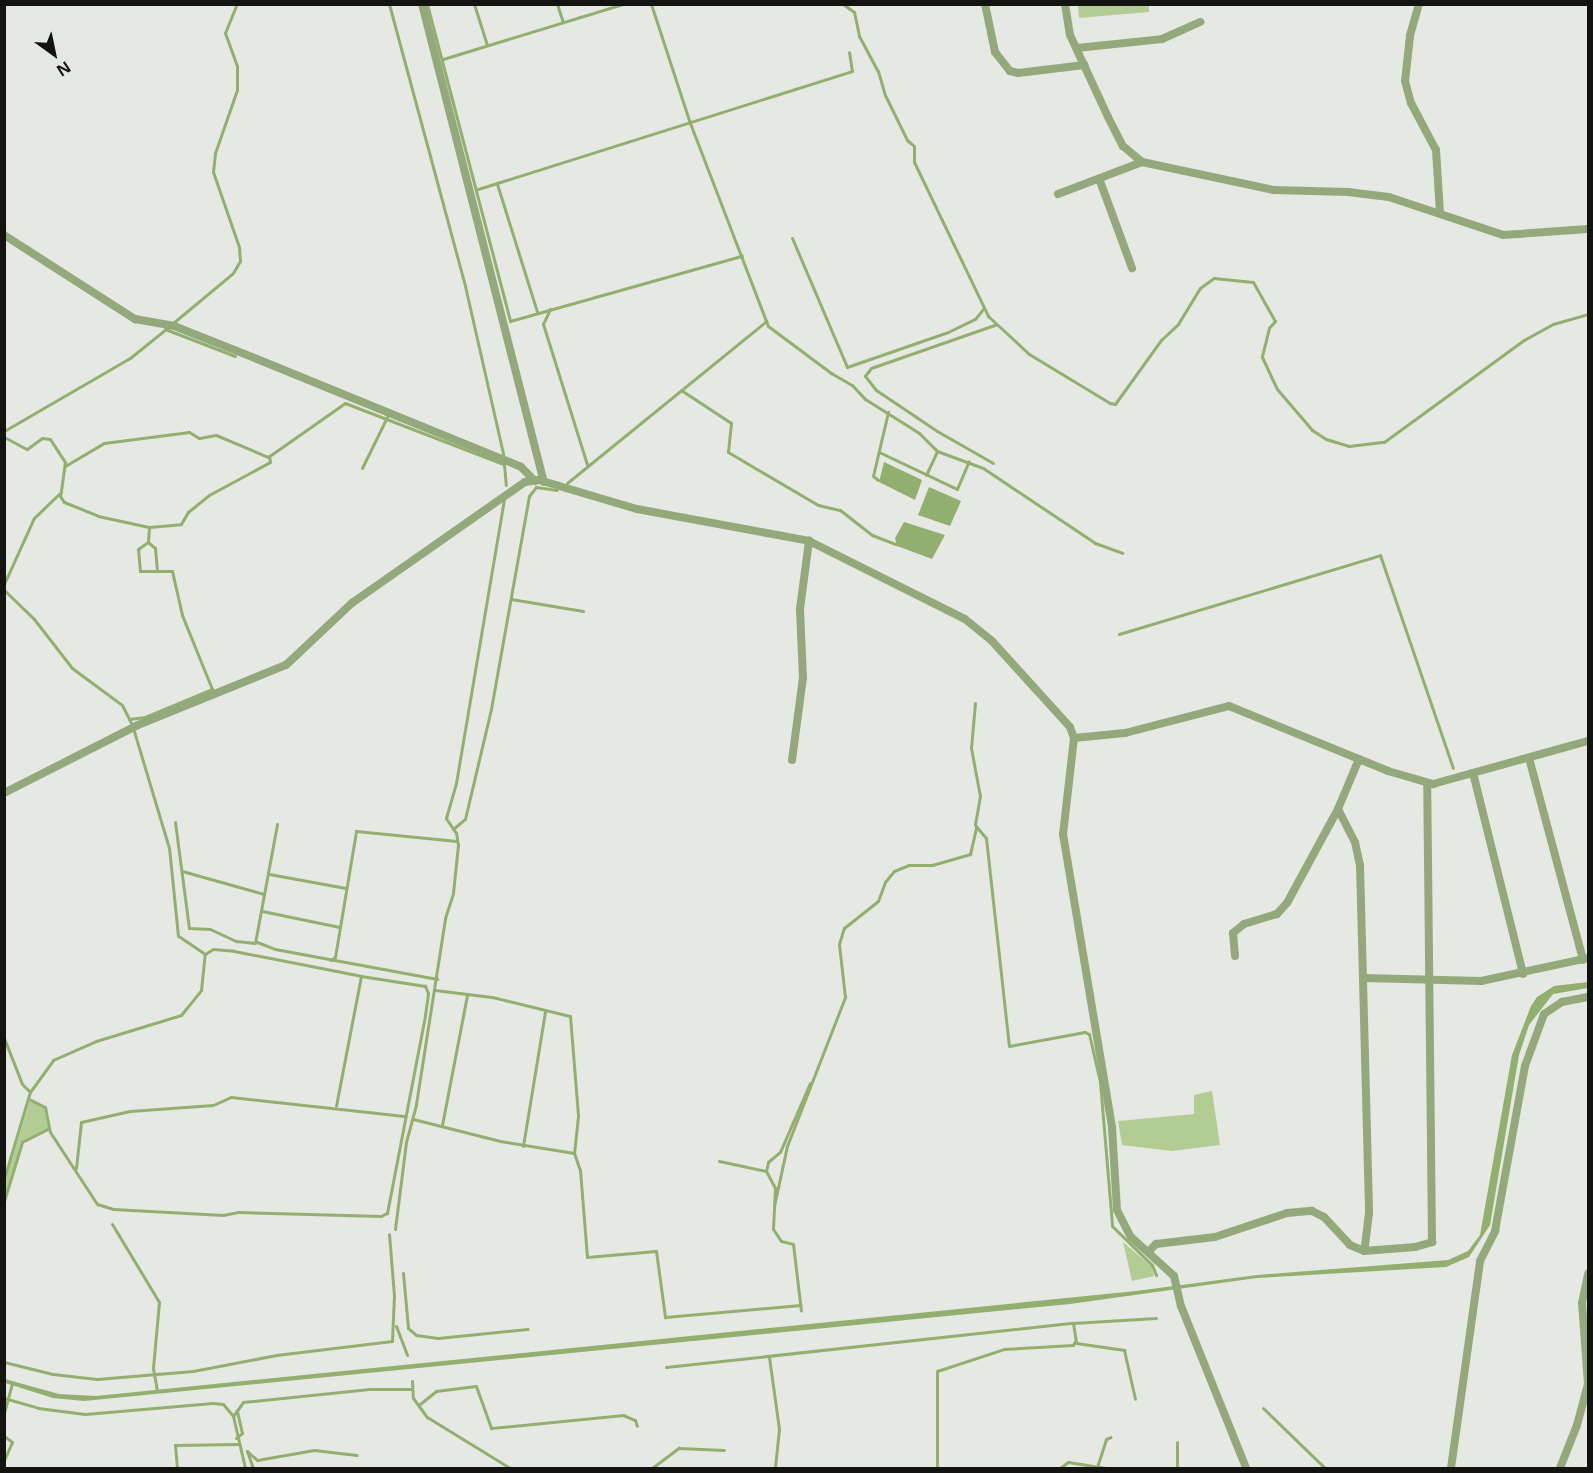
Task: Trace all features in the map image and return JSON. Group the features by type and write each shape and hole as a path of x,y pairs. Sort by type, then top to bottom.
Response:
{"street":[{"path":"422,4 544,482"},
{"path":"985,4 995,52 1010,71 1018,73 1085,65"},
{"path":"1065,4 1068,26 1123,146 1142,162 1274,190 1348,192 1389,197 1440,213 1475,229 1503,235 1588,229"},
{"path":"1419,4 1407,52 1405,81 1411,103 1436,150 1440,213"},
{"path":"1077,48 1156,40 1200,22"},
{"path":"1058,194 1100,181 1142,162"},
{"path":"1100,181 1132,268"},
{"path":"4,235 135,319 174,326 257,359 521,467 535,481"},
{"path":"4,793 138,725 286,664 301,654 333,618 408,561 513,487 535,481 637,509 809,541 978,626 1070,727 1074,738 1064,834 1112,1128 1117,1210 1124,1229 1149,1251 1176,1283 1246,1468"},
{"path":"792,760 803,678 800,609 809,541"},
{"path":"1074,738 1125,733 1229,706 1427,784 1588,741"},
{"path":"1364,978 1481,981 1524,974 1586,959 1529,758"},
{"path":"1235,956 1233,933 1244,924 1277,914 1287,903 1338,809 1359,759"},
{"path":"1473,773 1524,974"},
{"path":"1149,1251 1156,1244 1215,1237 1287,1213 1312,1211 1324,1217 1350,1245 1364,1251 1415,1247 1432,1242 1434,1234 1432,980 1427,784"},
{"path":"1338,809 1355,842 1360,865 1369,1213 1364,1251"},
{"path":"1451,1468 1480,1261 1495,1231 1525,1066 1544,1014 1562,1002 1588,997"},
{"path":"1560,1468 1572,1442 1588,1384 1582,1303 1588,1274"}],"shaded area":[{"path":"1078,5 1149,5 1149,12 1079,18"},
{"path":"884,462 922,480 915,500 879,482"},
{"path":"929,487 961,501 950,526 918,515"},
{"path":"904,522 945,535 932,559 897,546 895,538"},
{"path":"1588,982 1588,988 1553,994 1529,1025 1519,1055 1490,1225 1469,1257 1446,1267 1257,1278 1070,1304 84,1401 53,1398 5,1383 5,1379 59,1394 96,1396 1136,1291 1257,1275 1448,1260 1468,1251 1480,1235 1512,1055 1531,1006 1537,997 1554,986"},
{"path":"1212,1091 1220,1145 1172,1151 1122,1145 1118,1121 1194,1114 1194,1095"},
{"path":"30,1100 44,1107 48,1128 21,1142 5,1198 5,1183"},
{"path":"1123,1242 1152,1267 1154,1276 1132,1281"}],"waterway":[{"path":"173,323 233,273 240,261 239,247 213,172 215,153 237,90 237,66 225,33 237,4"},
{"path":"389,4 465,286 503,453 506,485"},
{"path":"427,4 510,321 742,256"},
{"path":"474,4 487,45"},
{"path":"557,4 563,22"},
{"path":"443,59 623,4"},
{"path":"651,4 690,123 768,326 831,373 852,385 865,399 919,433 937,451 983,468 1095,543 1122,553"},
{"path":"843,4 854,12 859,36 878,71 885,95 907,140 914,146 914,162 988,316 1029,354 1110,403 1115,404 1161,340 1178,324 1200,288 1214,278 1253,282 1275,321 1269,328 1262,357 1277,389 1312,430 1326,439 1349,446 1384,442 1524,340 1553,324 1588,314"},
{"path":"478,189 852,71 849,52"},
{"path":"497,184 537,312"},
{"path":"792,238 847,367 948,332 975,319 984,308"},
{"path":"550,309 543,324 587,464"},
{"path":"567,483 766,321"},
{"path":"993,463 937,431 876,390 865,376 871,368 997,324"},
{"path":"4,431 130,358 167,328"},
{"path":"165,329 235,356"},
{"path":"681,390 731,423 728,452 818,505 840,510 872,535 896,544"},
{"path":"65,466 104,443 189,432 199,438 216,435 268,457 345,403 503,464"},
{"path":"878,480 873,476 888,412"},
{"path":"362,468 387,417"},
{"path":"4,437 27,449 42,438 50,439 65,462 60,496 64,502 98,516 149,527 181,524 188,512 209,495 270,462 269,456"},
{"path":"926,475 937,451"},
{"path":"879,452 957,489 969,461"},
{"path":"453,829 465,819 491,709 529,496 536,487 557,490"},
{"path":"4,584 34,518 60,493"},
{"path":"395,1229 406,1142 416,1104 445,918 453,893 458,845 456,833 446,818 456,783 504,499"},
{"path":"129,719 145,717 212,689 182,615 172,571 140,571 138,549 148,542 149,527"},
{"path":"148,542 155,548 157,569"},
{"path":"1119,634 1380,555 1453,768"},
{"path":"4,590 34,619 72,668 122,705 131,723"},
{"path":"511,599 583,611"},
{"path":"975,703 971,748 980,796 975,825 986,838 1009,1046 1085,1032 1089,1034 1100,1082 1112,1226 1152,1265 1156,1275"},
{"path":"4,1179 30,1092 53,1060 96,1041 181,1015 201,990 205,954 178,936 169,848 134,731"},
{"path":"175,822 189,928 210,929 236,941 255,943 277,824"},
{"path":"774,1206 787,1146 845,997 839,944 844,928 878,901 885,882 894,871 909,865 932,865 970,854 976,827"},
{"path":"331,960 335,957 356,831 457,841"},
{"path":"182,871 264,894"},
{"path":"269,874 346,888"},
{"path":"262,911 339,927"},
{"path":"257,942 275,949 437,979"},
{"path":"205,954 213,949 234,951 361,976"},
{"path":"29,1099 45,1107 50,1132 97,1204 113,1209 223,1215 238,1212 381,1216 387,1213 425,1015 428,993 425,986 361,976 336,1106"},
{"path":"435,990 492,997 570,1016 578,1116 574,1153"},
{"path":"442,1125 467,995"},
{"path":"523,1146 545,1011"},
{"path":"4,1038 22,1084 30,1092"},
{"path":"766,1171 768,1162 780,1152 810,1083"},
{"path":"76,1168 81,1122 130,1111 213,1105 231,1097 404,1116"},
{"path":"413,1119 500,1141 574,1153 580,1170 587,1257 656,1251 665,1317 800,1305"},
{"path":"4,1201 22,1142 49,1128"},
{"path":"719,1161 766,1171 775,1188 773,1229 781,1241 793,1244 801,1311"},
{"path":"112,1224 159,1302 153,1368 157,1391"},
{"path":"4,1362 53,1374 97,1379 193,1371 276,1355 392,1341 394,1296 389,1234"},
{"path":"403,1273 408,1328 416,1335 438,1338 528,1329"},
{"path":"666,1367 1073,1323 1156,1318"},
{"path":"1073,1323 1076,1343 1124,1350 1135,1399"},
{"path":"396,1326 407,1355"},
{"path":"937,1468 937,1371 1004,1349 1073,1345 1075,1341"},
{"path":"769,1357 779,1429 775,1468"},
{"path":"412,1381 413,1398 427,1417 510,1468"},
{"path":"4,1413 12,1383"},
{"path":"420,1404 436,1391 476,1386 491,1428 623,1415 635,1420 637,1426"},
{"path":"4,1398 38,1408 85,1414 213,1403 223,1404 233,1416 243,1402 369,1389 412,1389"},
{"path":"1263,1408 1325,1468"},
{"path":"236,1438 242,1433 237,1411"},
{"path":"233,1416 245,1468"},
{"path":"4,1436 12,1442 4,1460"},
{"path":"1097,1467 1106,1439 1111,1437"},
{"path":"1177,1442 1177,1468"},
{"path":"177,1468 175,1445 239,1444"},
{"path":"652,1468 679,1448 724,1450"},
{"path":"247,1451 257,1460 314,1450 357,1455"},
{"path":"247,1451 253,1468"},
{"path":"1060,1468 1068,1462 1105,1468"}]}
